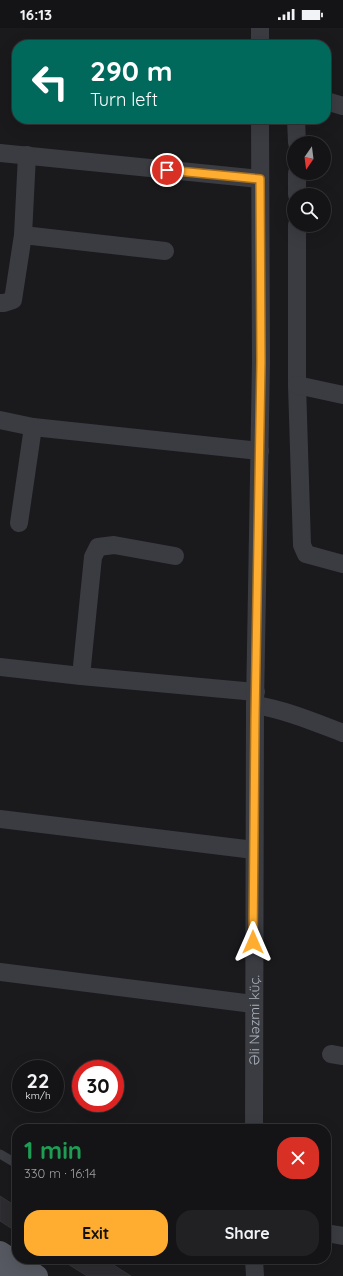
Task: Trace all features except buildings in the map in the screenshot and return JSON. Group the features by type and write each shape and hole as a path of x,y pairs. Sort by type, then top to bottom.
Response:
{"main road":[{"path":"0,1252 12,1260"},
{"path":"18,1264 37,1276"},
{"path":"0,1270 8,1276"}],"street":[{"path":"260,28 260,40"},
{"path":"331,102 343,106"},
{"name":"Əli Nəzmi küç.","path":"254,1124 253,1004 255,699 261,362 260,124"},
{"path":"296,124 296,136"},
{"path":"0,152 260,179"},
{"path":"0,303 13,300 23,236 27,155"},
{"path":"297,232 298,385 302,546 306,554 343,564"},
{"path":"23,236 165,252"},
{"path":"298,385 343,395"},
{"path":"0,420 33,427 260,451"},
{"path":"19,522 33,427"},
{"path":"81,676 93,557 98,547 114,545 175,556"},
{"path":"0,667 255,699 274,708 343,733"},
{"path":"0,819 254,850"},
{"path":"0,972 253,1004"},
{"path":"331,1234 343,1236"},
{"path":"254,1264 254,1276"}],"lane":[{"path":"0,1154 12,1161"}],"route":[{"path":"167,170 260,179 261,362 253,942"}]}
